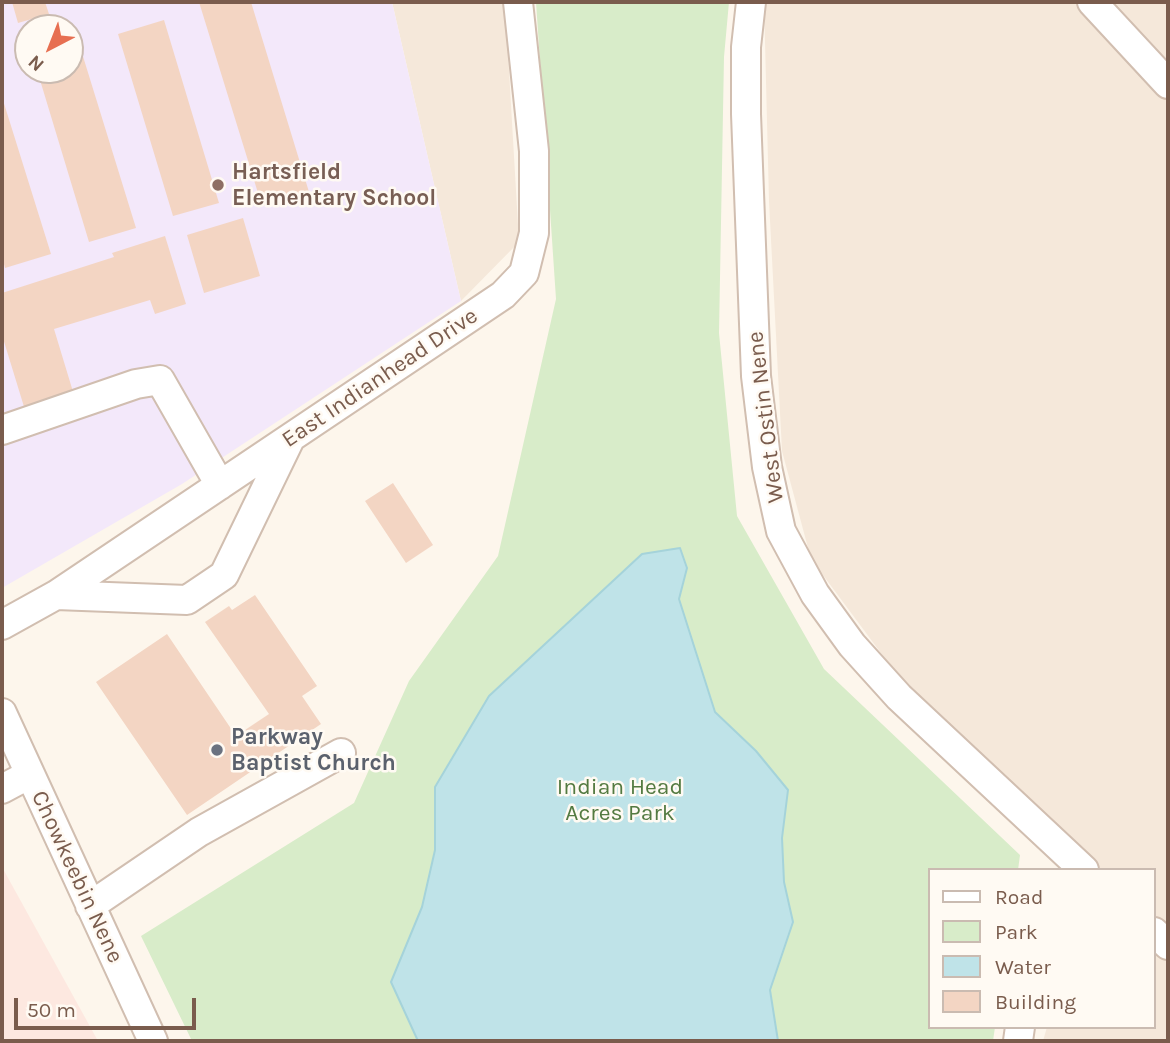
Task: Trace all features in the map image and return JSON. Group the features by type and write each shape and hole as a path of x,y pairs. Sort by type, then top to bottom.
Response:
{"street":[{"name":"East Indianhead Drive","path":"2,625 56,595 503,295 524,272 534,233 534,151 518,2"},
{"name":"West Ostin Nene","path":"751,2 746,47 746,114 756,376 767,467 781,531 815,594 852,645 899,697 1073,866"},
{"path":"1092,2 1168,84"},
{"path":"2,430 136,384 160,380 220,485"},
{"path":"56,595 187,600 224,575 291,437"},
{"name":"Chowkeebin Nene","path":"2,713 153,1041"},
{"path":"90,906 199,832 341,753"},
{"path":"2,789 30,774"}],"shaded area":[{"name":"Hartsfield Elementary School","path":"2,2 392,2 461,301 182,484 2,588"},
{"path":"392,2 505,2 519,242 461,301"},
{"path":"764,2 1168,2 1168,1041 1043,1041 1046,1029 1156,1029 1156,868 1082,868 1084,858 898,676 811,559 782,451 769,201"},
{"path":"2,867 98,1041 2,1041"}],"green space":[{"name":"Indian Head Acres Park","path":"536,2 729,2 724,57 719,333 737,516 824,669 1020,855 1018,868 928,868 928,1029 995,1029 993,1041 192,1041 141,936 354,803 409,681 498,556 556,299"}],"water":[{"path":"680,548 687,568 679,599 715,712 756,751 788,790 782,838 784,882 793,922 770,990 778,1041 418,1041 391,982 422,907 435,850 435,787 489,696 642,554"}],"building":[{"path":"12,2 45,2 49,14 15,14"},
{"path":"199,2 251,2 309,192 262,206"},
{"path":"164,20 219,203 173,216 118,34"},
{"path":"84,60 136,228 89,242 41,84 84,84"},
{"path":"2,97 51,254 5,268 2,256"},
{"path":"243,218 260,276 204,293 187,235"},
{"path":"165,236 186,304 155,314 150,300 54,329 74,395 25,410 2,335 2,293 114,257 112,253"},
{"path":"393,483 433,545 406,563 365,501"},
{"path":"255,595 317,686 302,696 321,724 187,815 96,682 167,634 236,736 269,714 205,622 229,606 232,610"}],"place":[{"name":"Hartsfield Elementary School","path":"218,185"},
{"name":"Parkway Baptist Church","path":"217,750"}]}
